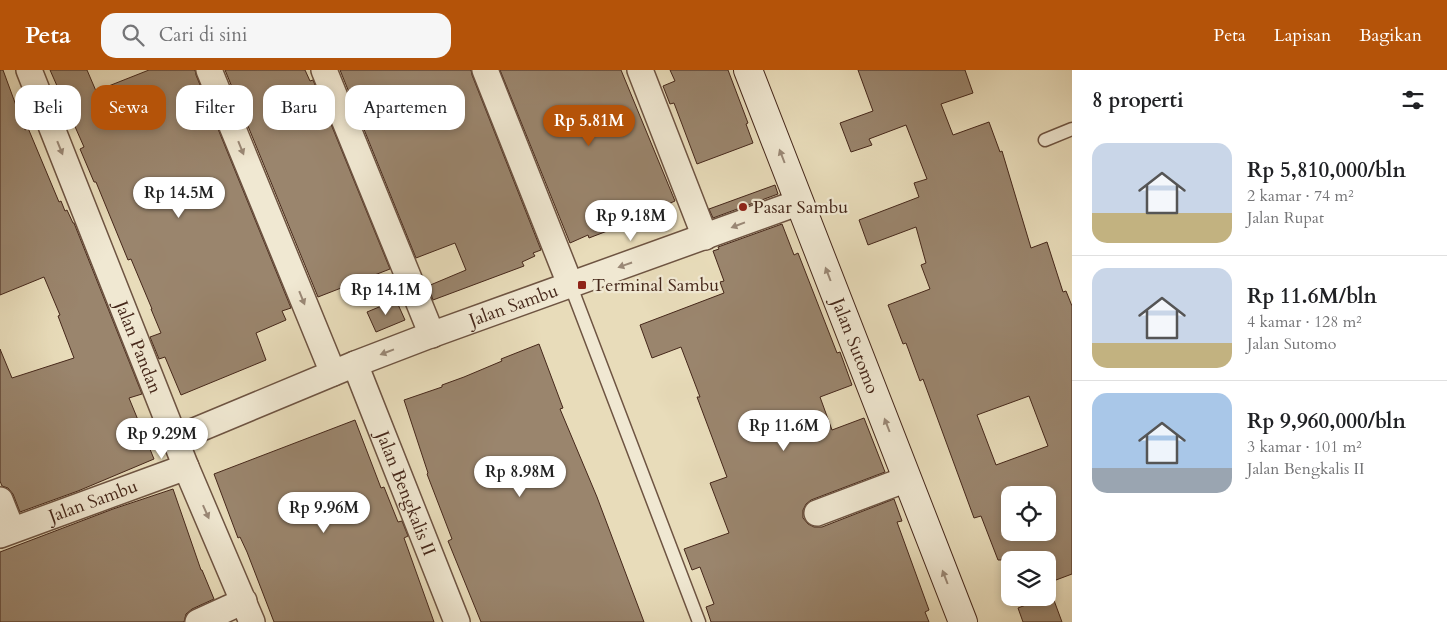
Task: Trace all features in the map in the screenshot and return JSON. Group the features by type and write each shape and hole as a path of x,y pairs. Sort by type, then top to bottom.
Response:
{"main road":[{"name":"Jalan Sutomo","path":"748,70 963,622"}],"street":[{"name":"Jalan Pandan","path":"29,70 186,468 248,612"},
{"name":"Jalan Bengkalis II","path":"209,70 457,622"},
{"path":"324,70 432,334"},
{"path":"485,70 570,284"},
{"path":"640,70 704,237"},
{"name":"Jalan Sambu","path":"175,439 432,334 800,202"},
{"name":"Jalan Sambu","path":"6,532 186,468"},
{"path":"817,514 907,479"},
{"path":"0,500 6,532"},
{"path":"198,622 248,612"}],"lane":[{"path":"1045,140 1072,129"},
{"path":"570,284 699,622"}],"building":[{"path":"0,70 3,70 15,103 15,130 29,130 59,202 61,201 65,211 67,210 74,223 142,394 129,398 154,459 78,491 20,512 13,494 8,488 2,486 0,481 0,349 12,378 74,358 58,316 60,315 44,277 0,295"},
{"path":"50,70 87,70 93,85 91,85 91,130 166,130 166,85 111,85 149,70 195,70 200,85 176,85 176,130 218,130 291,308 282,311 286,320 256,333 266,360 181,395 165,357 159,359 150,337 161,333 152,309 131,259 128,260 96,182 94,182 80,149 84,147 76,130 81,130 81,85 57,85"},
{"path":"225,70 305,70 310,81 313,80 315,85 263,85 263,130 333,130 390,269 318,297 250,130 253,130 253,85 231,85"},
{"path":"340,70 471,70 541,250 533,253 535,256 522,262 524,266 433,300 428,286 466,270 455,243 416,258 364,130 465,130 465,85 346,85"},
{"path":"500,70 621,70 675,201 615,228 589,238 588,235 570,243"},
{"path":"670,70 728,70 748,123 746,124 753,143 697,164 674,103 670,104 663,86 675,81"},
{"path":"858,70 965,70 973,93 941,104 953,135 989,122 1000,152 1002,151 1031,248 1047,242 1063,292 1066,291 1072,306 1072,574 1056,580 1056,551 1001,551 1001,560 998,560 981,516 974,518 923,379 920,381 906,343 903,344 888,305 930,289 921,265 926,263 916,227 868,245 859,220 919,197 914,183 927,179 906,125 869,139 872,145 851,152 840,123 873,111","holes":["1029,396 1048,446 996,465 977,415"]},
{"path":"775,185 778,194 713,218 709,209"},
{"path":"782,224 794,255 798,253 837,353 840,352 852,385 820,397 832,430 864,418 885,472 811,500 803,510 803,518 814,527 822,527 894,499 902,521 897,522 929,610 925,612 929,622 711,622 706,607 714,604 700,567 692,570 684,549 729,533 710,483 727,477 697,397 700,397 681,347 652,358 640,325 724,293 720,282 724,281 713,251 719,249 718,247"},
{"path":"396,300 405,320 376,332 367,312"},
{"path":"539,344 563,408 560,409 597,497 644,622 481,622 448,541 452,539 427,474 404,400 442,387 442,385"},
{"path":"355,420 381,488 384,487 398,522 402,521 408,536 404,538 434,622 274,622 247,552 240,537 238,538 214,474"},
{"path":"173,489 201,570 214,599 192,609 186,614 184,622 0,622 0,552 113,509"},
{"path":"1023,606 1056,606 1062,622 1023,622 1018,608"}],"place":[{"name":"Pasar Sambu","path":"743,207"},
{"name":"Terminal Sambu","path":"582,285"}]}
